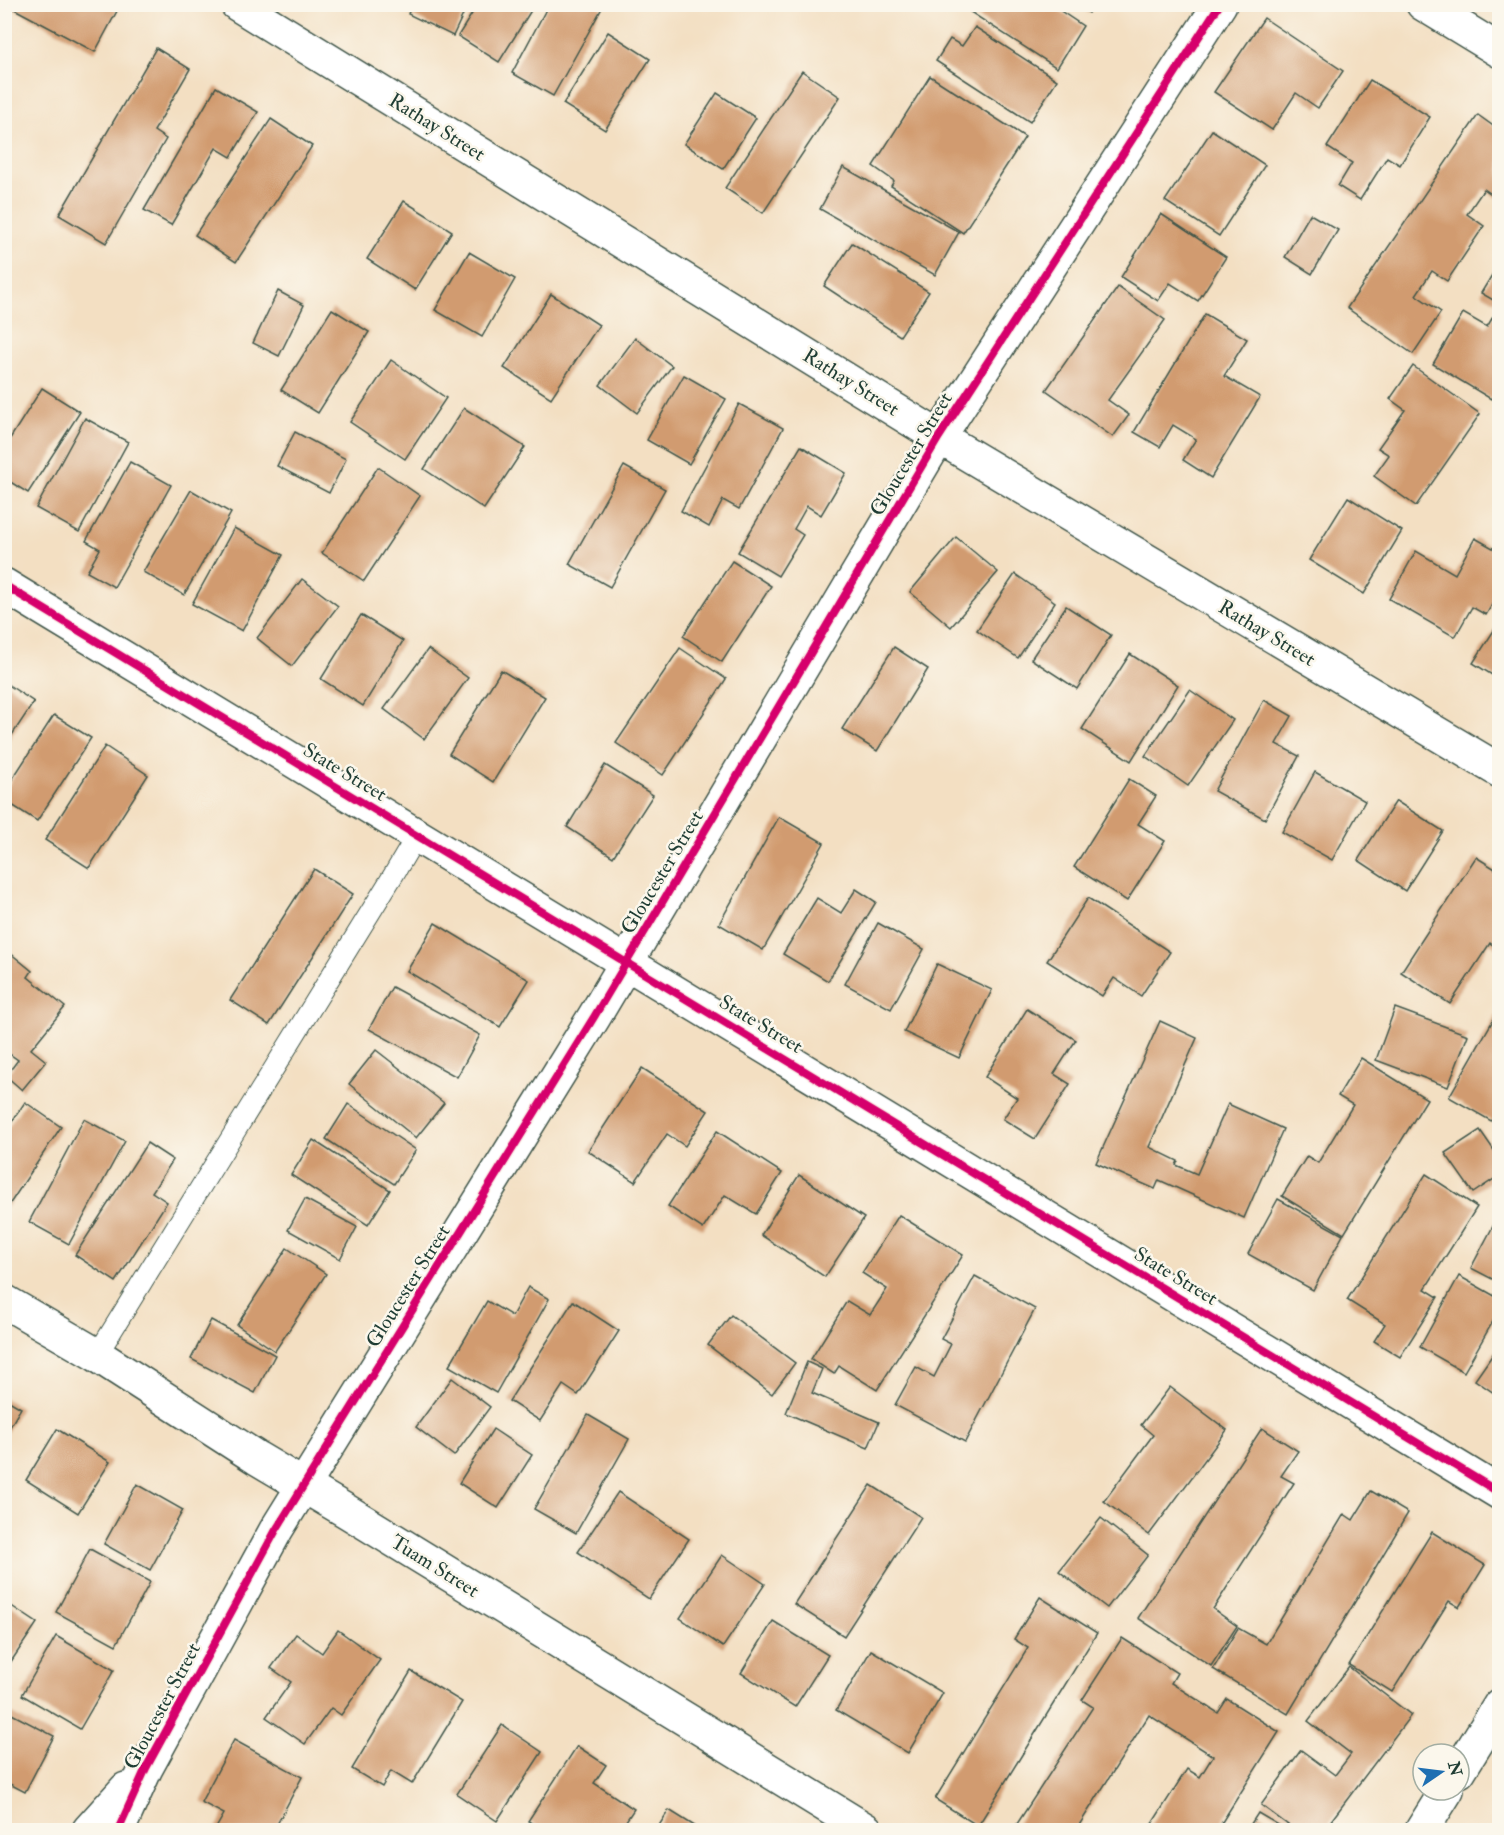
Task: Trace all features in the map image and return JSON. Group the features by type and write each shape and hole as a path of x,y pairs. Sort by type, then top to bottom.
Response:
{"street":[{"name":"Rathay Street","path":"237,4 939,437 1500,771"},
{"name":"Gloucester Street","path":"118,1830 146,1768 276,1530 628,962 939,437 1220,4"},
{"path":"1423,4 1500,51"},
{"name":"State Street","path":"4,585 1500,1492"},
{"name":"Tuam Street","path":"4,1301 97,1355 257,1458 866,1830"},
{"path":"1471,1752 1500,1705"},
{"name":"Gloucester Street","path":"89,1830 146,1768"},
{"path":"1422,1830 1440,1802"}],"lane":[{"path":"97,1355 417,835"}],"building":[{"path":"5,4 105,4 117,11 95,52"},
{"path":"412,4 468,4 453,36 408,14"},
{"path":"478,4 535,4 499,62 458,36"},
{"path":"549,4 596,4 602,8 553,96 512,73"},
{"path":"958,4 1050,4 1083,26 1057,68"},
{"path":"1075,4 1095,4 1089,13"},
{"path":"1264,18 1343,71 1318,108 1296,93 1272,130 1214,92"},
{"path":"975,27 1057,80 1030,122 936,61 950,39 962,46"},
{"path":"608,32 650,59 605,130 563,104"},
{"path":"156,48 190,69 154,131 166,139 106,243 59,215"},
{"path":"802,71 840,97 763,213 725,188"},
{"path":"930,76 1025,137 963,233 891,186 894,181 873,166"},
{"path":"1370,80 1430,117 1400,165 1387,157 1360,200 1338,186 1352,163 1327,147"},
{"path":"216,87 258,112 231,157 216,148 171,225 144,210"},
{"path":"717,93 756,118 723,169 684,144"},
{"path":"1478,115 1500,131 1500,200 1484,189 1467,214 1484,226 1447,281 1432,271 1416,295 1441,312 1413,354 1347,308"},
{"path":"271,119 312,146 236,262 195,235"},
{"path":"1212,130 1265,165 1219,236 1165,201"},
{"path":"843,167 959,232 935,275 820,209"},
{"path":"404,201 452,231 415,290 367,259"},
{"path":"1161,214 1226,257 1198,301 1170,283 1158,301 1121,277"},
{"path":"1310,214 1338,230 1312,274 1285,257"},
{"path":"852,243 929,292 900,336 824,286"},
{"path":"469,252 515,279 482,337 435,310"},
{"path":"1500,262 1500,304 1481,293"},
{"path":"1118,287 1165,320 1108,400 1129,415 1113,437 1046,390"},
{"path":"278,291 304,305 279,356 253,343"},
{"path":"551,294 599,325 551,398 504,368"},
{"path":"1500,305 1500,386 1491,399 1433,364 1463,313 1487,327"},
{"path":"332,309 369,332 318,413 281,390"},
{"path":"1205,314 1247,339 1224,376 1260,397 1211,478 1183,460 1196,439 1173,425 1160,447 1134,432"},
{"path":"635,338 672,366 637,413 600,385"},
{"path":"391,360 446,398 405,459 350,422"},
{"path":"1413,366 1480,414 1416,506 1374,476 1389,455 1378,448 1405,410 1390,399"},
{"path":"684,375 726,399 689,464 647,440"},
{"path":"42,388 80,412 28,493 4,478 4,448"},
{"path":"739,404 783,428 739,509 723,500 709,527 681,511"},
{"path":"464,408 525,447 484,509 424,469"},
{"path":"85,418 128,442 79,532 36,508"},
{"path":"295,432 346,459 329,493 277,466"},
{"path":"801,446 846,473 821,515 807,506 794,529 803,535 778,576 738,552"},
{"path":"130,462 171,485 114,587 87,572 100,549 86,541"},
{"path":"624,466 665,489 610,587 569,564"},
{"path":"378,467 420,496 364,581 322,553"},
{"path":"191,490 231,513 184,595 143,572"},
{"path":"1348,497 1402,531 1364,594 1309,560"},
{"path":"234,528 283,555 242,631 192,604"},
{"path":"956,537 998,572 951,627 910,592"},
{"path":"1475,538 1500,552 1500,591 1486,615 1472,607 1455,637 1389,599 1416,551 1455,574"},
{"path":"732,561 771,586 722,662 683,636"},
{"path":"1015,574 1055,602 1018,658 977,630"},
{"path":"302,579 338,606 292,666 257,638"},
{"path":"1066,606 1111,635 1077,689 1031,659"},
{"path":"361,615 403,641 363,706 321,679"},
{"path":"1500,621 1500,680 1473,663"},
{"path":"894,647 928,669 877,751 842,729"},
{"path":"680,648 726,679 663,775 616,743"},
{"path":"428,649 468,678 424,739 384,709"},
{"path":"1130,654 1178,685 1131,761 1082,729"},
{"path":"501,670 545,697 493,782 449,754"},
{"path":"4,682 34,702 4,747"},
{"path":"1190,690 1233,720 1188,786 1145,756"},
{"path":"1264,700 1292,716 1276,744 1299,756 1265,819 1214,791"},
{"path":"54,715 91,738 37,821 4,800 4,792"},
{"path":"105,746 148,775 89,868 45,840"},
{"path":"605,765 653,795 613,857 567,827"},
{"path":"1315,772 1365,801 1332,860 1282,832"},
{"path":"1129,779 1156,796 1138,824 1165,841 1127,901 1074,867"},
{"path":"1396,801 1443,831 1405,891 1358,860"},
{"path":"779,817 824,843 763,950 719,924"},
{"path":"1476,857 1500,872 1500,950 1490,943 1450,1004 1401,972"},
{"path":"314,869 353,894 269,1025 230,1000"},
{"path":"856,889 876,902 828,981 783,954 817,898 841,913"},
{"path":"1088,898 1170,952 1141,996 1114,978 1102,996 1047,961"},
{"path":"435,923 529,980 500,1027 407,971"},
{"path":"878,923 924,949 891,1009 845,984"},
{"path":"4,948 32,971 28,977 65,1007 31,1049 46,1061 22,1090 6,1076 18,1060 4,1050"},
{"path":"937,964 992,990 959,1058 904,1032"},
{"path":"392,987 480,1035 457,1077 369,1029"},
{"path":"1395,1008 1468,1035 1448,1087 1376,1060"},
{"path":"1500,1008 1500,1126 1449,1097"},
{"path":"1027,1009 1076,1040 1054,1074 1070,1084 1035,1139 1003,1119 1017,1098 985,1077"},
{"path":"1160,1021 1197,1038 1149,1147 1178,1161 1176,1165 1197,1174 1228,1104 1283,1129 1244,1218 1159,1180 1155,1189 1096,1163"},
{"path":"376,1050 444,1103 416,1138 349,1084"},
{"path":"1361,1058 1427,1099 1344,1234 1282,1196 1307,1156 1318,1163 1353,1105 1338,1096"},
{"path":"642,1068 708,1111 685,1146 667,1134 635,1182 588,1151"},
{"path":"25,1102 61,1127 7,1208 5,1206 5,1132"},
{"path":"348,1104 416,1150 394,1184 326,1139"},
{"path":"84,1119 125,1141 69,1244 29,1222"},
{"path":"1480,1130 1500,1159 1500,1175 1473,1193 1445,1153"},
{"path":"717,1131 782,1173 756,1214 725,1195 703,1229 668,1206"},
{"path":"313,1140 390,1190 368,1225 291,1175"},
{"path":"147,1143 173,1160 152,1192 167,1202 116,1282 75,1255"},
{"path":"1426,1174 1477,1207 1425,1289 1438,1297 1400,1357 1374,1341 1385,1324 1347,1300"},
{"path":"799,1175 864,1218 825,1277 761,1235"},
{"path":"305,1199 357,1227 340,1259 288,1230"},
{"path":"1278,1199 1343,1235 1313,1290 1248,1254"},
{"path":"1500,1213 1500,1283 1471,1268"},
{"path":"899,1215 963,1255 877,1390 839,1366 834,1374 811,1359 847,1301 870,1315 887,1289 862,1273"},
{"path":"287,1248 326,1274 275,1351 237,1325"},
{"path":"975,1276 1035,1309 965,1442 895,1405 916,1367 934,1377 951,1344 941,1339"},
{"path":"1459,1276 1500,1299 1500,1309 1464,1372 1420,1347"},
{"path":"528,1287 549,1299 496,1393 449,1366 487,1301 512,1316"},
{"path":"573,1301 619,1331 578,1395 563,1385 540,1421 509,1401"},
{"path":"731,1315 795,1363 772,1394 708,1345"},
{"path":"211,1320 275,1355 255,1393 191,1359"},
{"path":"1500,1344 1500,1397 1475,1380"},
{"path":"807,1362 822,1369 812,1393 879,1422 868,1448 786,1413"},
{"path":"452,1378 490,1407 454,1456 416,1427"},
{"path":"1170,1387 1227,1430 1149,1535 1104,1501 1153,1435 1141,1425"},
{"path":"4,1398 21,1408 4,1437"},
{"path":"588,1415 629,1439 576,1533 534,1509"},
{"path":"1262,1428 1298,1451 1281,1476 1294,1483 1213,1609 1237,1626 1211,1666 1138,1618"},
{"path":"57,1429 110,1462 78,1513 26,1480"},
{"path":"493,1429 532,1455 498,1508 459,1483"},
{"path":"137,1484 183,1510 150,1570 104,1544"},
{"path":"871,1485 921,1517 844,1636 794,1604"},
{"path":"1371,1491 1408,1513 1288,1714 1213,1669 1238,1628 1266,1644 1344,1514 1353,1520"},
{"path":"618,1492 689,1539 649,1599 578,1552"},
{"path":"1101,1518 1148,1555 1107,1608 1059,1571"},
{"path":"1432,1532 1485,1565 1459,1607 1449,1601 1392,1692 1349,1665"},
{"path":"90,1549 150,1582 116,1645 56,1612"},
{"path":"722,1555 765,1584 723,1647 680,1618"},
{"path":"1040,1597 1097,1633 978,1826 935,1799 1028,1648 1014,1639"},
{"path":"4,1601 37,1623 4,1672"},
{"path":"773,1621 828,1655 795,1707 741,1673"},
{"path":"338,1630 380,1660 341,1715 331,1708 305,1744 266,1717 291,1682 271,1668 296,1634 322,1653"},
{"path":"56,1636 114,1670 80,1729 22,1695"},
{"path":"1122,1638 1177,1673 1171,1683 1218,1713 1227,1699 1279,1732 1217,1830 1148,1830 1187,1769 1200,1777 1213,1756 1149,1715 1076,1830 1013,1830 1093,1707 1082,1700"},
{"path":"871,1650 943,1693 908,1753 836,1710"},
{"path":"1349,1667 1411,1715 1324,1830 1295,1830 1261,1805 1301,1750 1335,1775 1351,1754 1308,1721"},
{"path":"411,1671 462,1702 412,1784 391,1771 382,1787 352,1769"},
{"path":"4,1710 54,1736 25,1792 4,1781"},
{"path":"502,1725 542,1752 497,1821 457,1794"},
{"path":"234,1740 302,1777 274,1830 215,1830 224,1814 201,1802"},
{"path":"577,1746 606,1765 594,1783 634,1809 620,1830 543,1830 528,1821"},
{"path":"669,1810 701,1830 656,1830"},
{"path":"1258,1813 1287,1830 1247,1830"}],"cycle path":[{"path":"118,1830 146,1768 276,1530 594,1017 939,437 1220,4"},
{"path":"4,585 1500,1493"}]}
